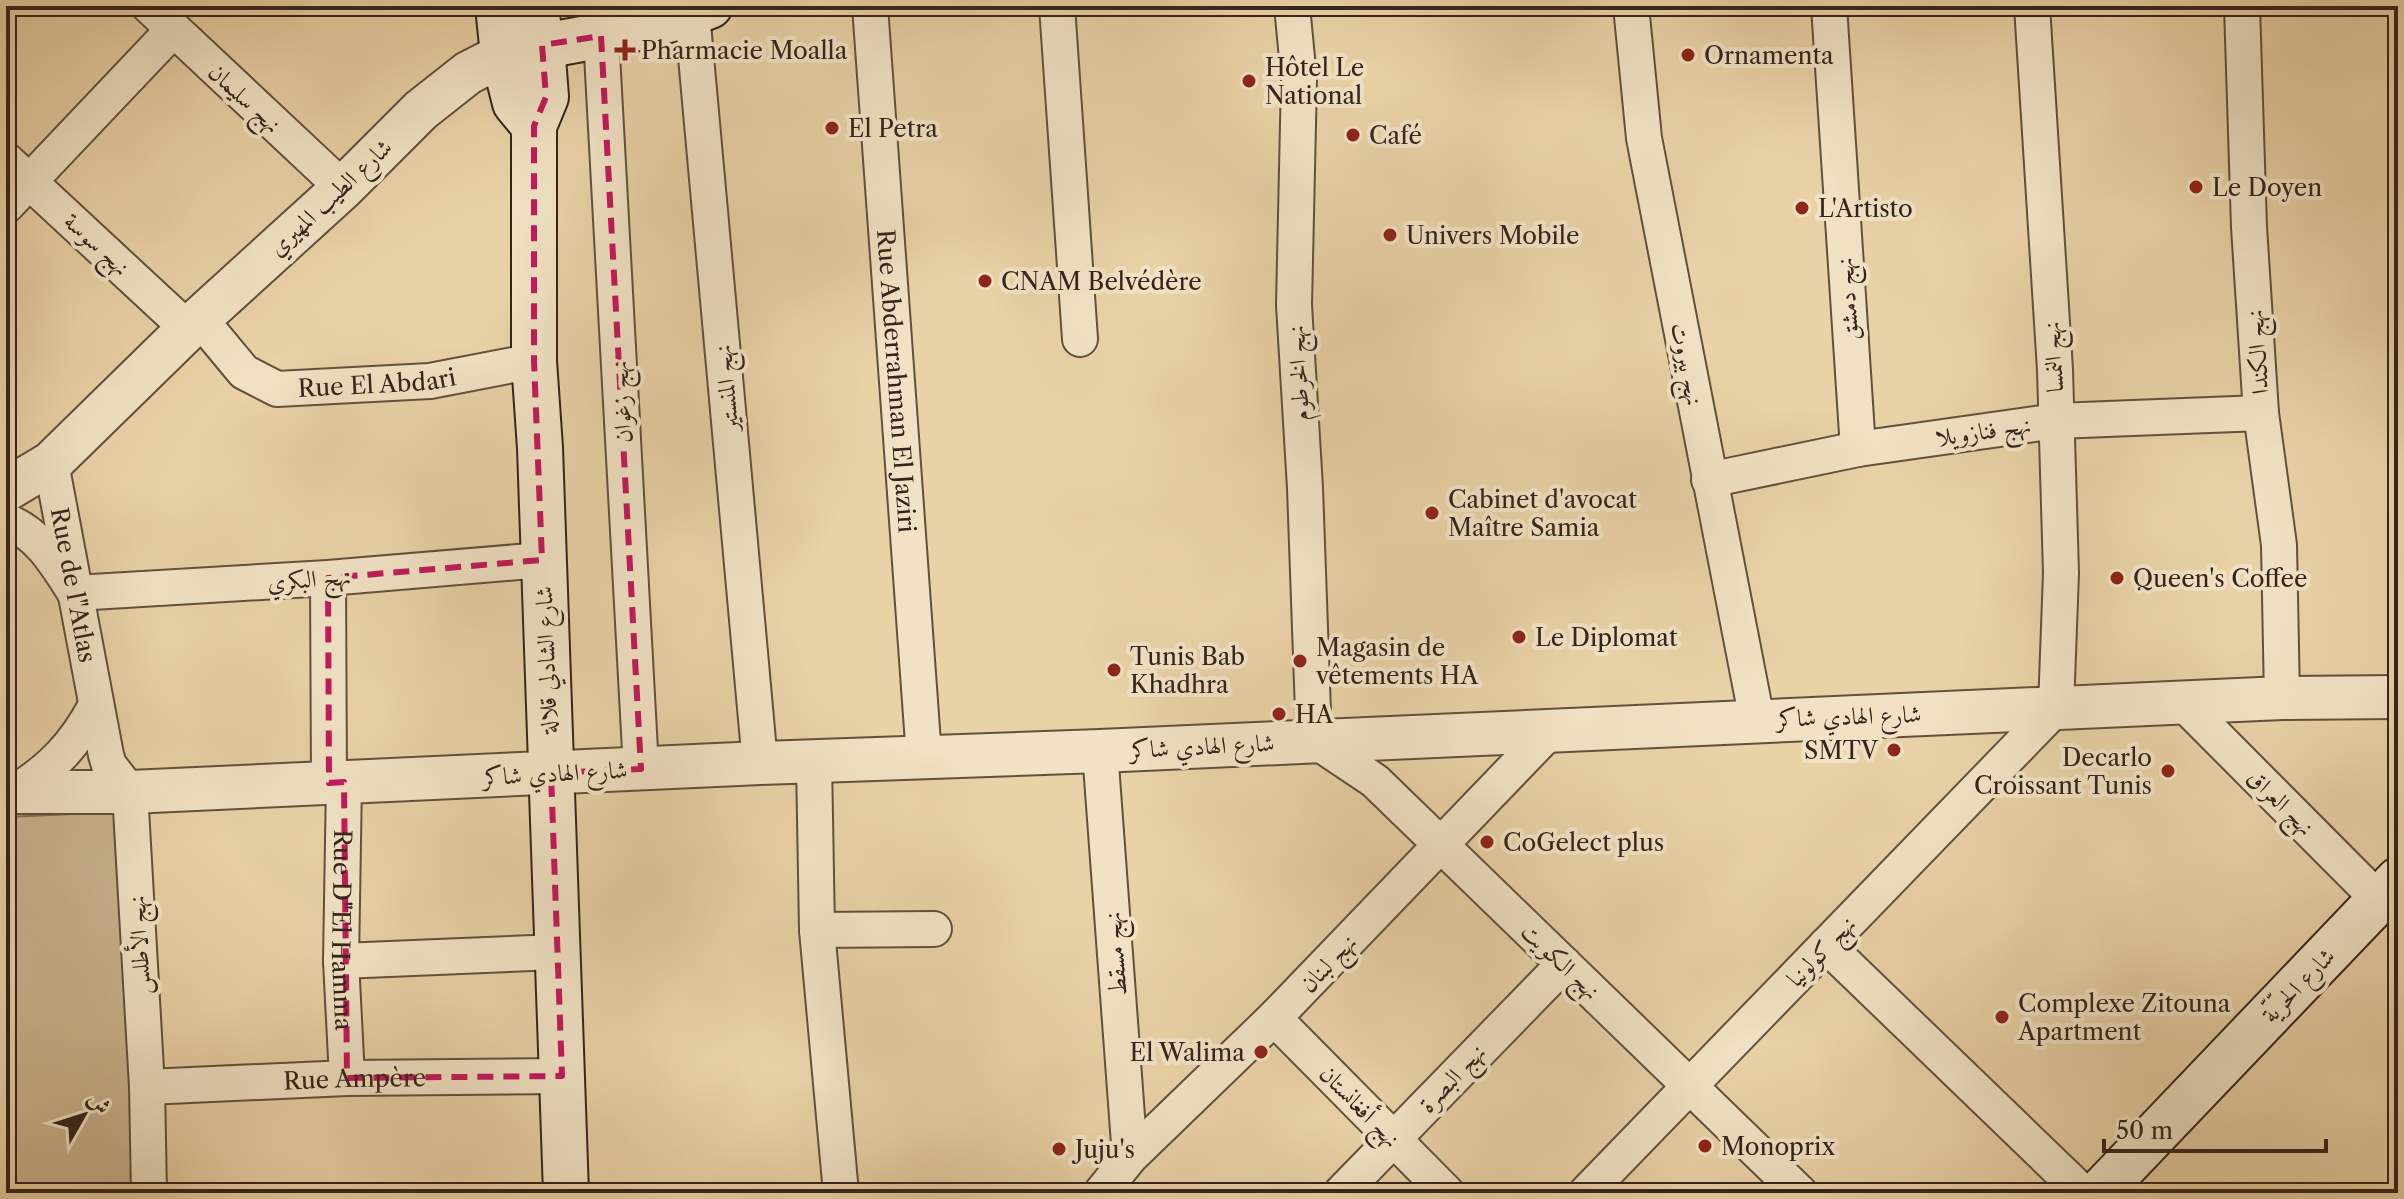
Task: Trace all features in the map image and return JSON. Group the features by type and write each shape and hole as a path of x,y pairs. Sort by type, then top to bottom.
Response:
{"main road":[{"name":"شارع الشادلي قلالة","path":"498,6 527,35 546,97 534,126 534,361 540,448 566,1193"},
{"name":"شارع الطيب المهيري","path":"527,35 601,36 701,10"},
{"name":"شارع الحرّيّة","path":"2099,1193 2389,890"}],"street":[{"name":"نهج سليمان","path":"149,6 343,188"},
{"name":"Rue Abderrahman El Jaziri","path":"870,6 924,757"},
{"path":"1057,6 1080,339"},
{"name":"نهج الخرطوم","path":"1292,6 1299,79 1294,305 1305,488 1314,740"},
{"name":"نهج بيروت","path":"1631,6 1644,138 1757,720"},
{"name":"نهج دمشق","path":"1829,6 1858,449"},
{"name":"نهج النمسا","path":"2032,6 2056,421 2061,573 2056,708"},
{"name":"نهج الكندا","path":"2242,6 2249,227 2261,413 2279,545 2282,698"},
{"name":"نهج المنستير","path":"701,10 760,763"},
{"path":"6,206 18,171 173,30"},
{"name":"شارع الطيب المهيري","path":"6,490 51,463 194,324 343,188 421,110 468,73 527,35"},
{"name":"نهج زغوان","path":"601,36 641,769"},
{"name":"نهج سوسة","path":"18,171 194,324"},
{"name":"Rue El Abdari","path":"194,324 244,372 277,389 430,381 534,361"},
{"name":"نهج فنازويلا","path":"1709,480 1858,449 2056,421 2261,413"},
{"name":"Rue de l\"Atlas","path":"51,463 95,707"},
{"path":"6,521 22,527 36,539 75,593"},
{"name":"نهج البكري","path":"75,593 328,578 542,560"},
{"name":"Rue D\"El Hamma","path":"328,578 347,1078"},
{"name":"شارع الهادي شاكر","path":"11,792 130,792 2282,698 2398,697"},
{"name":"نهج العراق","path":"2183,703 2389,890"},
{"path":"11,792 40,776 63,756 80,735 95,707"},
{"path":"95,707 109,765 130,792"},
{"name":"نهج كولونيا","path":"1586,1193 2056,708"},
{"name":"نهج لبنان","path":"1101,1193 1130,1157 1274,1018 1551,730"},
{"name":"نهج الكويت","path":"1314,740 1375,781 1800,1193"},
{"name":"نهج مسقط","path":"1100,751 1130,1157"},
{"path":"814,761 817,930 841,1193"},
{"name":"نهج الأطلس","path":"130,792 147,1087 149,1193"},
{"path":"817,930 934,929"},
{"path":"1826,945 2083,1193"},
{"path":"341,961 556,952"},
{"name":"نهج البصرة","path":"1341,1193 1564,964"},
{"name":"نهج أفغانستان","path":"1274,1018 1447,1193"},
{"name":"Rue Ampère","path":"147,1087 347,1078 562,1076"}],"highlighted area":[{"path":"601,36 641,769 551,773 562,1076 347,1078 344,782 329,783 328,578 542,560 534,361 534,126 546,97 542,45"}],"shaded area":[{"path":"119,812 137,1193 6,1193 6,817"}],"place":[{"name":"Pharmacie Moalla","path":"625,50"},
{"name":"Ornamenta","path":"1688,55"},
{"name":"Hôtel Le National","path":"1249,81"},
{"name":"El Petra","path":"832,128"},
{"name":"Café","path":"1353,135"},
{"name":"Le Doyen","path":"2196,187"},
{"name":"L'Artisto","path":"1802,208"},
{"name":"Univers Mobile","path":"1390,235"},
{"name":"CNAM Belvédère","path":"985,281"},
{"name":"Cabinet d'avocat Maître Samia","path":"1432,513"},
{"name":"Queen's Coffee","path":"2117,578"},
{"name":"Le Diplomat","path":"1519,637"},
{"name":"Magasin de vêtements HA","path":"1300,661"},
{"name":"Tunis Bab Khadhra","path":"1114,670"},
{"name":"HA","path":"1279,714"},
{"name":"SMTV","path":"1894,750"},
{"name":"Decarlo Croissant Tunis","path":"2168,771"},
{"name":"CoGelect plus","path":"1487,842"},
{"name":"Complexe Zitouna Apartment","path":"2002,1017"},
{"name":"El Walima","path":"1261,1052"},
{"name":"Monoprix","path":"1705,1146"},
{"name":"Juju's","path":"1059,1149"}]}
